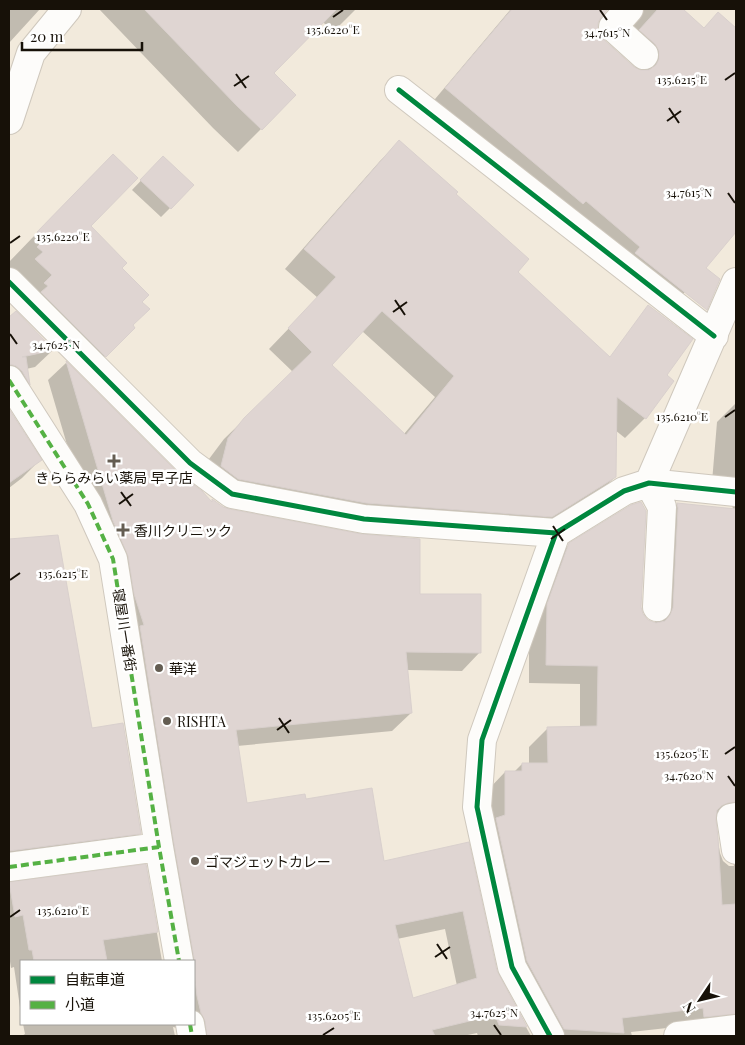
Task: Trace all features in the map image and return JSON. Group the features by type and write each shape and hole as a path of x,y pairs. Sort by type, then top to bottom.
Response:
{"street":[{"path":"9,120 31,53 66,9"},
{"path":"628,9 612,27 644,55"},
{"path":"399,90 714,336"},
{"path":"9,282 190,464 232,494 364,519 556,532 624,491 649,483 736,492"},
{"path":"649,483 736,282"},
{"name":"寝屋川一番街","path":"9,380 88,504 113,559 179,960"},
{"path":"649,483 662,507 657,607"},
{"path":"550,1036 512,966 477,806 482,740 556,532"},
{"path":"736,818 731,818 736,850"},
{"path":"9,867 159,847"},
{"path":"678,1036 736,1030"}],"building":[{"path":"144,9 337,9 274,73 296,95 262,130"},
{"path":"512,9 606,9 598,23 598,32 603,39 634,67 641,70 649,70 656,65 659,59 659,51 655,44 639,30 658,9 683,9 704,28 718,12 736,28 736,232 706,268 720,279 707,310 635,253 640,247 586,201 583,204 445,88"},
{"path":"399,140 529,259 518,272 610,357 648,305 693,339 667,375 674,381 646,419 617,397 616,477 552,517 366,503 238,479 221,466 228,438 244,418 312,352 288,328 336,277 304,249","holes":["382,311 454,376 406,435 332,365"]},
{"path":"113,154 138,178 91,226 127,263 122,268 149,295 142,302 150,309 133,325 135,328 106,357 41,292 48,286 44,283 52,275 35,259 43,252 37,247 44,240 37,232"},
{"path":"163,156 194,185 171,209 140,180"},
{"path":"16,311 54,350 22,357 26,357 30,385 22,371 16,366 9,364 9,317"},
{"path":"66,361 179,474 202,491 212,502 212,499 229,509 361,534 420,539 420,594 481,594 481,653 406,652 412,713 236,730 247,803 305,794 306,799 372,788 384,861 469,842 497,971 527,1027 499,1025 495,1015 432,1030 435,1036 207,1036 205,1021 197,996 195,960 174,844 140,626 144,625 134,594 128,556 113,521","holes":["463,911 477,978 413,998 395,925"]},
{"path":"9,409 42,460 9,483"},
{"path":"641,502 646,511 641,607 643,614 648,620 656,623 665,621 673,608 677,503 736,509 736,802 721,806 717,810 716,820 722,905 736,904 736,1014 704,1017 703,1008 622,1018 624,1033 564,1029 527,961 496,818 505,815 505,771 522,771 522,763 548,763 547,727 597,726 598,666 546,665 547,604 569,543 631,505"},
{"path":"58,535 92,728 123,723 141,834 9,851 9,539"},
{"path":"146,864 158,932 103,940 107,960 34,960 32,950 29,950 23,915 15,917 9,882"}],"marked path":[{"path":"9,380 88,504 113,559 179,960"},
{"path":"9,867 159,847"},
{"path":"190,1025 192,1036"}],"cycle path":[{"path":"399,90 714,336"},
{"path":"9,282 190,463 232,494 364,519 556,533 624,491 649,483 736,492"},
{"path":"550,1036 512,967 477,807 482,740 556,533"}],"place":[{"name":"きららみらい薬局 早子店","path":"114,461"},
{"name":"香川クリニック","path":"123,530"},
{"name":"華洋","path":"159,668"},
{"name":"RISHTA","path":"167,721"},
{"name":"ゴマジェットカレー","path":"195,861"}]}
